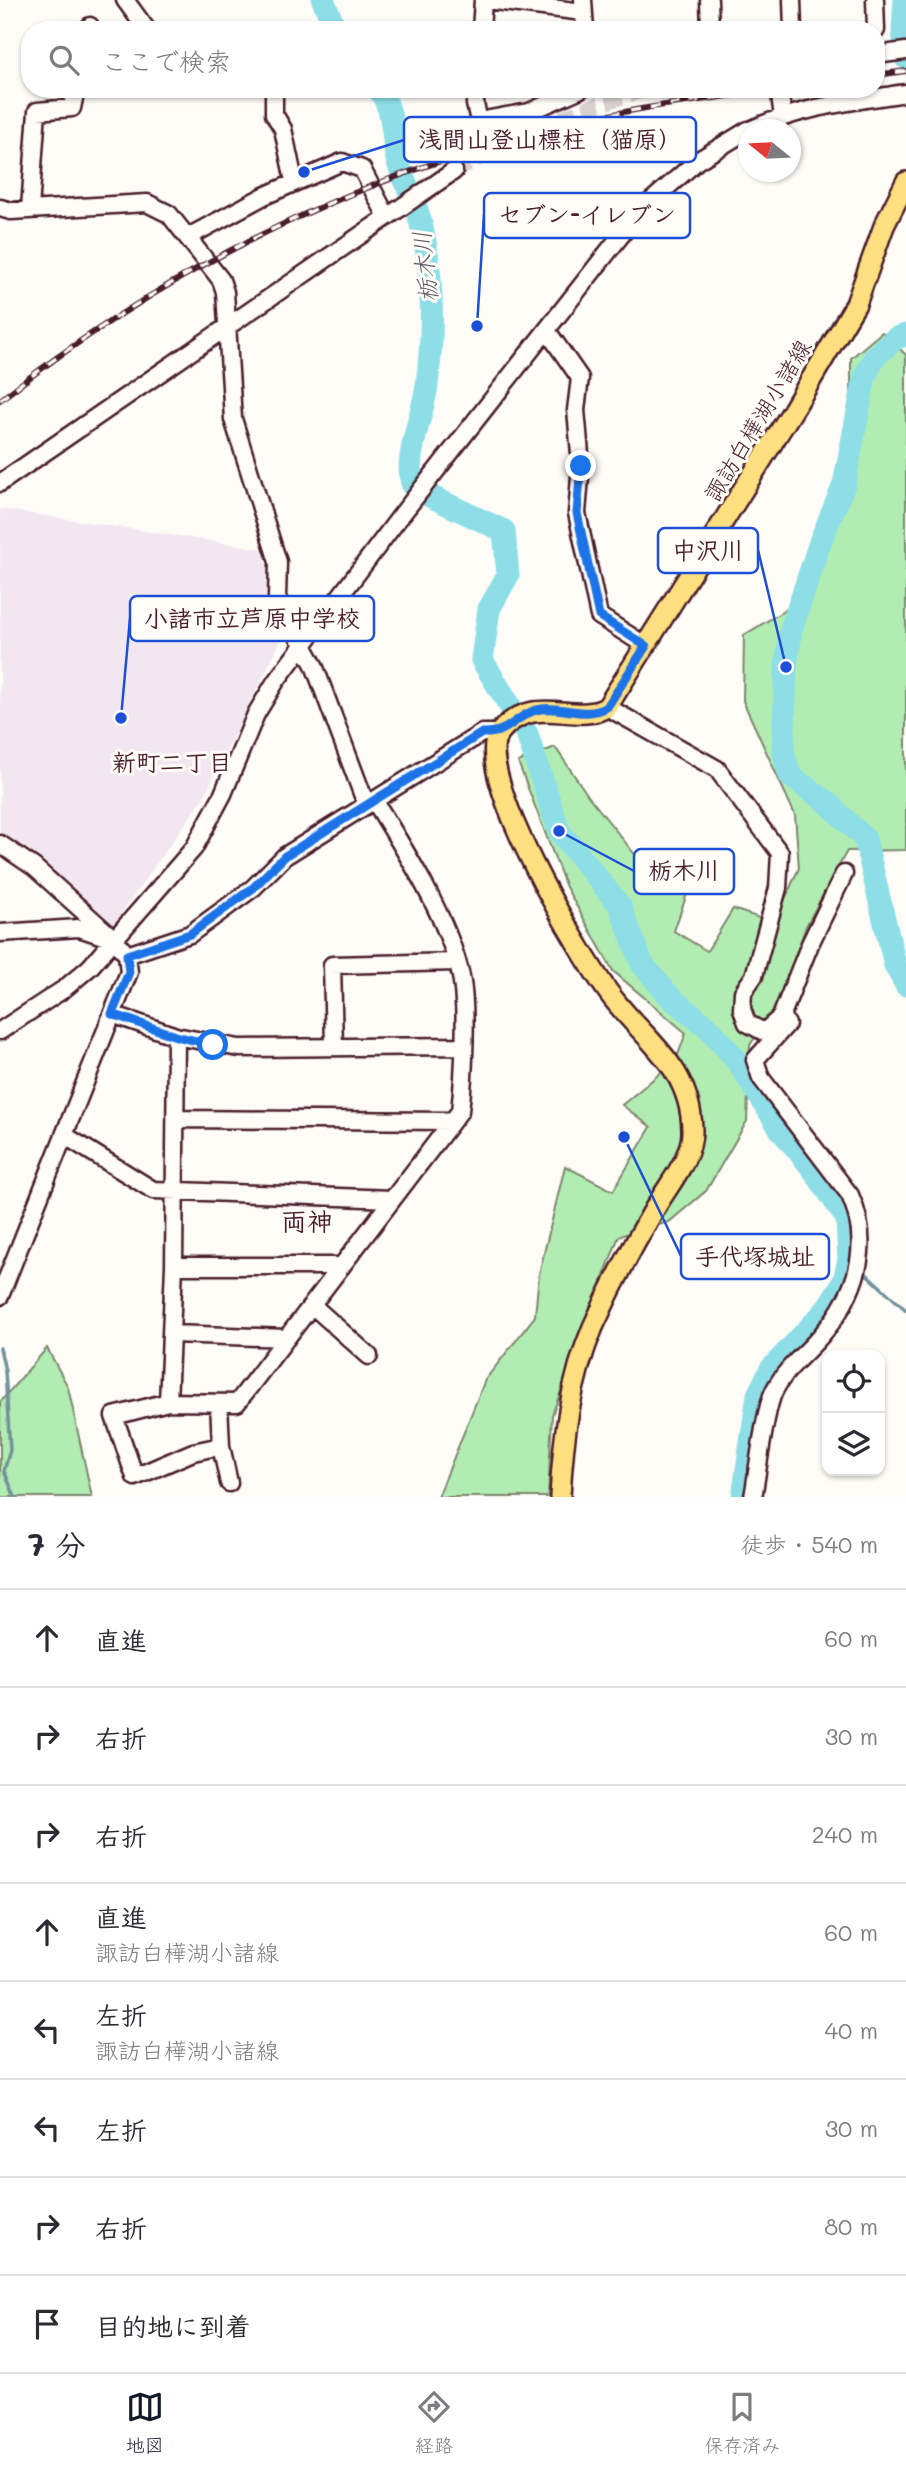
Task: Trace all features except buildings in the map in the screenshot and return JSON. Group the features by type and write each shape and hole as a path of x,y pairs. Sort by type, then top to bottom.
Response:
{"main road":[{"name":"諏訪白樺湖小諸線","path":"607,707 793,410 856,304 884,226 906,182"},
{"path":"560,1497 564,1430 593,1329 653,1211 689,1150 692,1130 685,1093 663,1051 610,994 519,835 502,793 492,749 499,733 536,710 584,713 607,707"}],"street":[{"path":"125,0 140,21"},
{"path":"482,21 485,0 583,6"},
{"path":"709,0 709,21"},
{"path":"792,0 793,21"},
{"path":"875,0 876,21"},
{"path":"885,51 906,51"},
{"path":"885,96 906,93"},
{"path":"30,209 37,111 72,108 74,98"},
{"path":"274,98 274,114 283,130 294,181"},
{"path":"475,98 479,121 529,112 561,98"},
{"path":"780,98 783,116"},
{"path":"776,119 842,102 870,98"},
{"path":"0,1031 64,989 115,940 194,848 223,794 256,714 303,643 640,211 697,161 738,137"},
{"path":"188,237 294,181 342,162 362,169 393,210"},
{"path":"0,483 228,329 393,210 454,171"},
{"path":"0,208 11,211 147,203 169,214 221,280 225,292 233,419 275,552 277,598 281,611 303,643 370,802 443,926 461,973 464,1070 460,1111 237,1403 168,1402 114,1416 135,1477 193,1452 220,1446"},
{"path":"548,332 580,378 576,410 581,466 577,513 599,616 646,646"},
{"path":"607,707 717,769 780,853 778,888 754,976 743,992 742,1009 747,1023 764,1031 780,1017 810,944 844,874"},
{"path":"127,955 190,934 253,888 285,856 482,733 499,733"},
{"path":"0,844 34,867 115,940 127,955 129,972 0,1296"},
{"path":"0,933 79,928 115,940"},
{"path":"334,1047 331,965 457,962"},
{"path":"112,1014 176,1036 239,1048 462,1046"},
{"path":"753,1497 773,1394 787,1370 835,1318 858,1277 862,1245 858,1212 850,1195 761,1078 755,1060 781,1034 787,1024 780,1017"},
{"path":"168,1402 174,1266 176,1036"},
{"path":"176,1119 451,1121"},
{"path":"64,1135 153,1190 392,1199"},
{"path":"174,1266 342,1266"},
{"path":"312,1305 369,1356"},
{"path":"172,1334 287,1338"},
{"path":"219,1404 220,1446 229,1483"}],"shaded area":[{"path":"0,509 263,549 281,640 204,797 112,926 115,940 0,844"}],"green space":[{"path":"882,332 906,355 906,850 847,851 806,926 787,982 773,1011 750,1045 747,1121 706,1191 669,1222 619,1236 552,1415 548,1497 438,1497 485,1380 535,1316 539,1274 565,1166 613,1191 651,1127 622,1105 676,1060 686,1033 613,971 566,887 518,762 555,747 589,797 645,867 689,888 674,931 707,951 733,909 774,923 799,868 795,815 743,701 744,635 810,595 851,491 851,358"},
{"path":"47,1348 68,1387 92,1497 0,1497 0,1402"}],"waterway":[{"name":"栃木川","path":"323,0 332,21"},
{"path":"905,0 903,29 906,58"},
{"name":"栃木川","path":"384,98 390,112 398,162 423,230 431,297 429,364 425,396 411,454 411,480 415,489 504,531 508,575 489,609 482,660 527,734 559,831 620,906 642,964 672,999 708,1027 738,1062 781,1130 813,1169 847,1219 849,1260 844,1281 826,1310 771,1369 758,1395 743,1497"},
{"path":"906,335 896,338 875,356 865,376 844,485 820,542 791,630 786,667 783,751 790,776 827,802 865,839 895,965 906,985"},
{"path":"862,1270 906,1310"},
{"path":"0,1348 5,1371 10,1450 4,1471 15,1497"}],"tunnel":[{"path":"454,171 548,124 619,98"}],"railway":[{"path":"885,74 906,71"},
{"path":"0,400 137,304 207,263 279,226 353,194 429,165 508,140 613,114 716,98"}],"place":[{"name":"浅間山登山標柱（猫原）","path":"304,172"},
{"name":"セブン-イレブン","path":"477,326"},
{"name":"中沢川","path":"786,667"},
{"name":"小諸市立芦原中学校","path":"121,718"},
{"name":"栃木川","path":"559,831"},
{"name":"手代塚城址","path":"624,1137"}],"district":[{"name":"新町二丁目","path":"172,761"},
{"name":"両神","path":"307,1221"}],"route":[{"path":"213,1045 176,1036 112,1014 129,972 127,955 190,934 253,888 285,856 482,733 499,733 511,723 536,710 584,713 600,711 607,707 646,646 599,616 577,513 581,466"}]}
